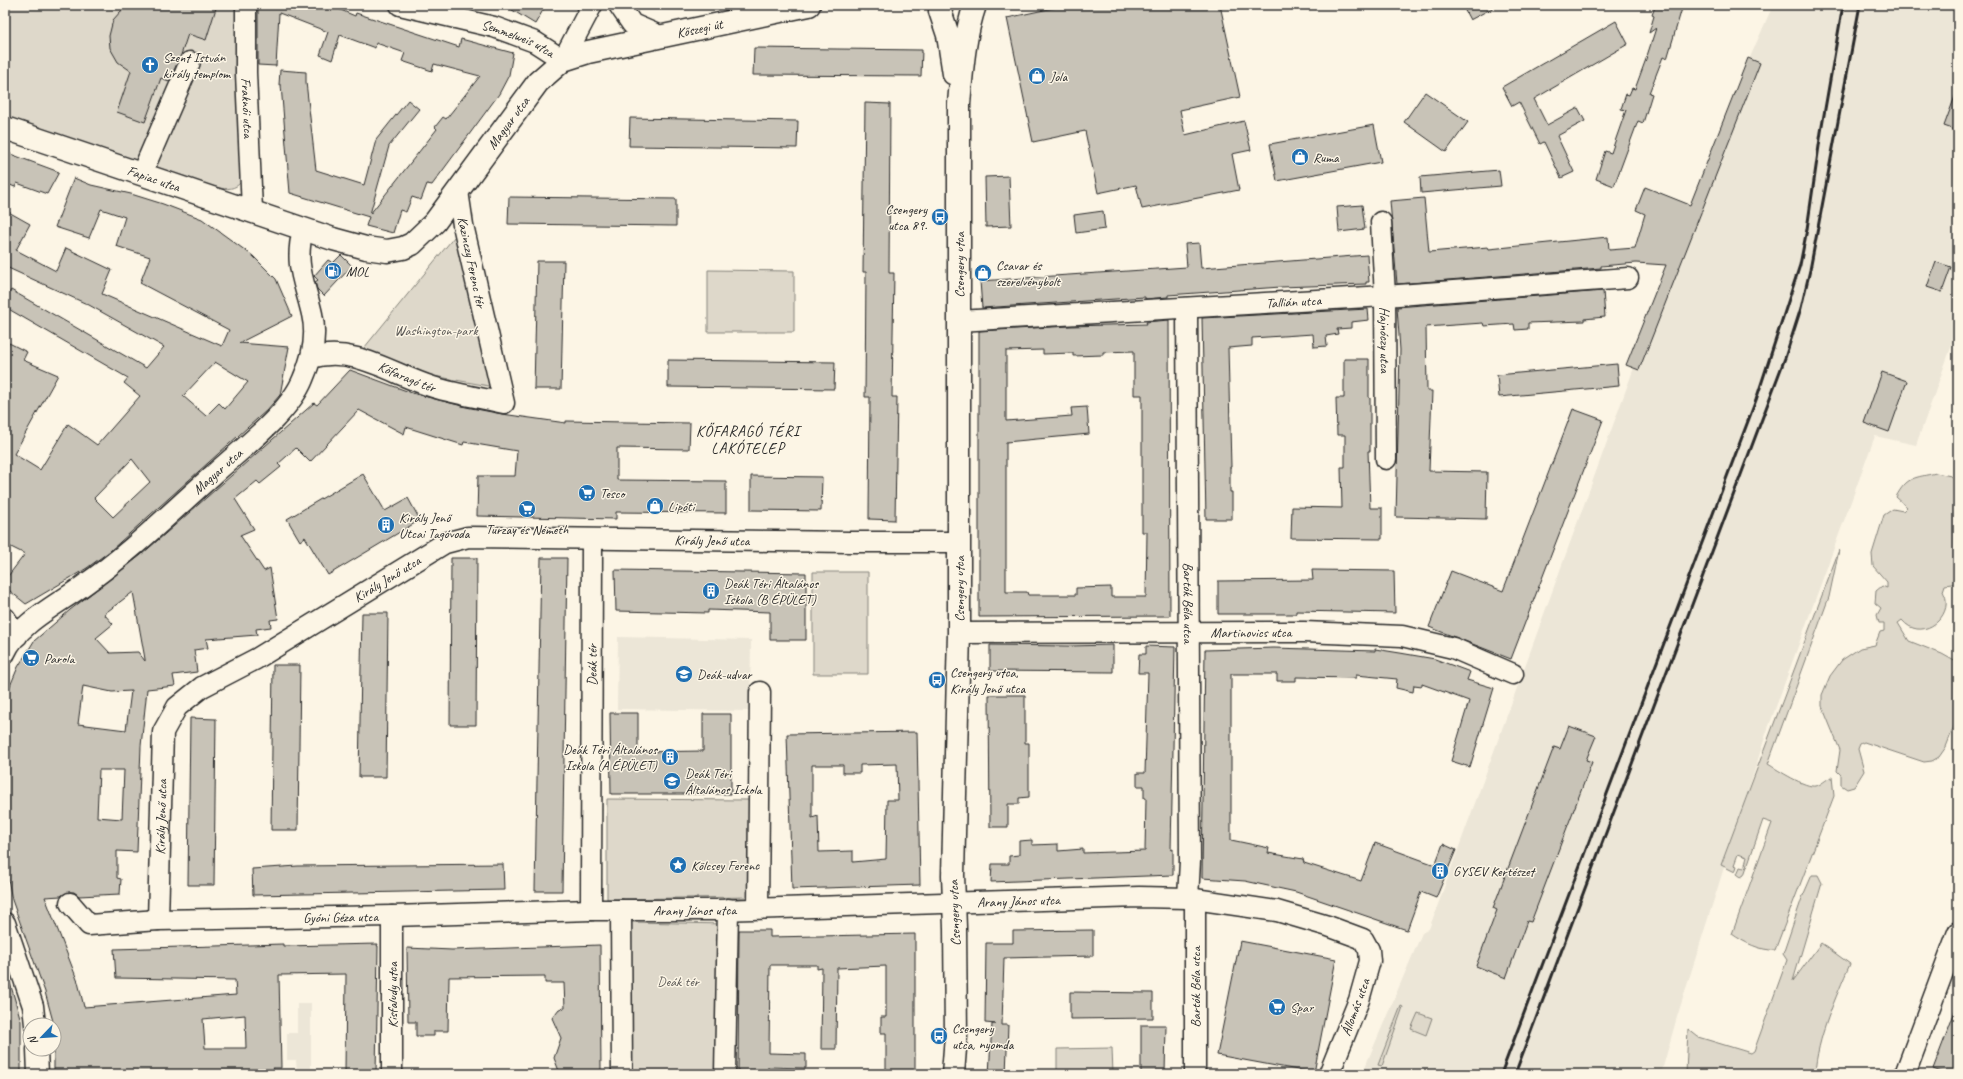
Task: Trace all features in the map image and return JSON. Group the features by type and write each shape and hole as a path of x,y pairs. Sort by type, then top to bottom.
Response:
{"main road":[{"name":"Kőszegi út","path":"563,60 588,52 809,5"},
{"path":"936,8 957,13 974,5"},
{"name":"Csengery utca","path":"953,1074 956,1036 954,902 959,542 959,104 965,43 974,5"},
{"name":"Csengery utca","path":"936,8 948,35 959,104"},
{"name":"Magyar utca","path":"458,191 538,82 563,60"},
{"name":"Fapiac utca","path":"5,128 252,210 303,229"},
{"path":"303,229 366,248 394,250 412,244 422,235 435,222 458,191"}],"street":[{"name":"Fraknói utca","path":"246,5 246,73 252,210"},
{"path":"563,60 592,5"},
{"name":"Kőszegi út","path":"619,5 632,24 660,36"},
{"name":"Semmelweis utca","path":"405,6 494,27 535,42 563,60"},
{"path":"142,173 190,62"},
{"name":"Kazinczy Ferenc tér","path":"458,191 463,225 504,403"},
{"name":"Hajnóczy utca","path":"1381,222 1385,296 1386,459"},
{"name":"Magyar utca","path":"5,653 17,636 43,613 104,569 270,424 290,401 303,381 311,358 314,336 312,315 301,278 299,263 299,246 303,229"},
{"name":"Tallián utca","path":"959,321 1385,296 1628,278"},
{"name":"Bartók Béla utca","path":"1187,308 1190,861 1195,1074"},
{"name":"Kőfaragó tér","path":"311,358 324,354 353,356 433,387 504,403"},
{"name":"Király Jenő utca","path":"158,920 163,732 177,707 202,687 256,659 445,543 468,537 592,540 959,542"},
{"name":"Deák tér","path":"591,910 592,540"},
{"path":"5,618 17,636"},
{"name":"Martinovics utca","path":"958,633 1304,632 1402,636 1453,648 1513,674"},
{"path":"758,908 760,692"},
{"name":"Arany János utca","path":"621,910 728,909 1139,897 1192,899 1277,912 1328,926 1363,939"},
{"name":"Gyóni Géza utca","path":"70,903 89,925 158,920 621,910"},
{"path":"725,1074 728,909"},
{"path":"621,910 622,1074"},
{"name":"Kisfaludy utca","path":"392,916 392,1074"},
{"path":"5,923 33,1006 34,1017"},
{"path":"1905,1074 1958,932"},
{"name":"Állomás utca","path":"1330,1074 1359,1000 1370,961 1369,950 1363,939"},
{"path":"37,1057 38,1074"}],"shaded area":[{"path":"1773,5 1958,5 1958,328 1916,445 1875,436 1766,734 1677,1017 1661,1074 1362,1074 1422,933 1429,929 1734,94"},
{"name":"Deák-udvar","path":"618,637 751,640 750,711 617,709"},
{"path":"297,1003 311,1003 311,1074 297,1074 296,1060 287,1060 287,1033 297,1033"}],"green space":[{"path":"5,5 237,5 243,179 239,184 228,189 215,187 5,119"},
{"name":"Washington-park","path":"459,231 494,387 434,376 360,353"},
{"path":"708,270 794,271 794,332 708,332"},
{"path":"1936,473 1951,476 1958,481 1958,583 1945,585 1943,591 1946,599 1946,608 1943,615 1932,626 1925,629 1917,629 1909,626 1902,620 1898,623 1909,641 1942,654 1958,663 1958,716 1946,747 1939,757 1932,761 1924,762 1864,742 1860,744 1858,749 1864,771 1854,787 1847,789 1841,785 1841,775 1837,771 1840,750 1822,706 1822,695 1830,676 1842,660 1860,648 1875,645 1880,632 1884,631 1884,623 1879,623 1877,615 1881,608 1875,603 1876,591 1882,586 1887,588 1887,582 1873,566 1872,554 1884,515 1893,509 1903,511 1907,507 1896,497 1908,481 1917,477"},
{"path":"1839,550 1829,597 1768,764 1792,778 1811,786 1816,786 1832,777 1834,796 1775,950 1764,949 1747,943 1732,934 1772,823 1763,820 1744,875 1741,877 1737,874 1740,867 1744,868 1747,857 1738,854 1734,865 1737,866 1735,872 1721,865"},
{"path":"813,572 868,572 868,674 813,674"},
{"path":"607,799 750,800 752,897 607,899"},
{"path":"1812,875 1818,875 1822,883 1793,981 1821,943 1850,964 1823,1032 1819,1046 1815,1074 1686,1074 1688,1029 1698,1037 1751,1053 1754,1051 1787,960 1783,954 1802,898"},
{"name":"Deák tér","path":"631,922 725,924 722,1074 631,1074"},
{"path":"1401,1006 1403,1007 1382,1066 1378,1065"},
{"path":"1418,1013 1432,1018 1426,1035 1411,1029"},
{"path":"1112,1048 1113,1074 1057,1074 1057,1049"}],"building":[{"name":"Szent István király templom","path":"131,5 217,5 206,40 188,34 181,55 169,81 161,78 145,122 117,112 131,71 118,62 110,48 109,36 113,20 121,11"},
{"path":"258,5 329,5 355,16 356,13 459,47 461,39 513,53 509,75 499,94 432,185 427,184 421,200 412,197 406,212 400,210 393,233 366,226 369,217 290,193 281,85 279,85 280,70 306,72 316,170 364,185 376,140 408,100 419,109 389,146 370,214 437,129 435,127 443,117 446,119 480,76 434,64 432,71 402,61 405,53 376,43 375,48 340,35 332,60 320,55 328,32 279,13 276,66 258,65"},
{"path":"504,5 546,5 535,24"},
{"path":"1057,5 1220,5 1240,97 1180,110 1185,135 1244,121 1251,150 1232,154 1239,190 1142,209 1136,185 1098,193 1085,131 1033,142 1007,18 1058,7"},
{"path":"1462,5 1498,5 1470,20"},
{"path":"1659,5 1683,5 1667,59 1663,57 1649,93 1652,94 1643,123 1638,121 1614,186 1596,179 1605,151 1611,153 1626,110 1621,109 1626,94 1629,95 1632,88 1635,89 1646,59 1656,28 1649,33 1654,16 1652,15 1655,7"},
{"path":"1616,21 1628,44 1534,99 1547,125 1578,108 1585,121 1557,136 1574,172 1561,178 1544,142 1540,144 1519,102 1512,106 1502,87"},
{"path":"754,48 922,50 921,76 753,75"},
{"path":"1748,58 1760,63 1639,370 1626,365 1666,265 1636,263 1601,266 1601,268 1397,284 1390,201 1424,198 1429,252 1488,247 1489,249 1608,237 1609,250 1635,248 1645,214 1636,210 1645,187 1690,205"},
{"path":"1957,91 1958,92 1958,131 1944,126"},
{"path":"1425,92 1468,122 1446,152 1404,122"},
{"path":"865,103 890,104 889,273 894,273 892,397 897,397 895,520 869,519 870,397 865,397 866,272 863,272"},
{"path":"630,118 798,121 797,148 629,146"},
{"path":"1374,125 1381,162 1277,181 1270,144"},
{"path":"5,152 59,172 47,194 17,183 15,187 5,183"},
{"path":"1499,170 1501,186 1421,193 1420,177"},
{"path":"1009,176 1011,226 986,227 985,177"},
{"path":"74,178 91,185 131,194 163,204 202,219 253,256 276,279 292,316 239,343 289,347 280,395 267,410 110,551 87,568 26,604 5,587 5,580 25,554 5,544 5,350 9,343 27,352 23,360 58,375 14,454 40,470 68,424 97,445 140,396 124,383 128,378 5,307 5,299 11,290 146,368 164,347 89,305 6,267 5,269 5,210 30,224 16,250 56,271 66,248 112,270 102,294 222,346 229,330 140,283 150,257 116,246 125,217 101,209 89,238 55,227","holes":["215,362 248,382 225,409 219,403 206,416 183,396","132,459 150,482 113,517 94,498"]},
{"path":"509,197 676,199 676,226 508,224"},
{"path":"1362,205 1365,229 1339,232 1337,207"},
{"path":"1103,211 1105,229 1076,233 1074,215"},
{"path":"1199,243 1201,268 1367,255 1369,282 1366,282 1366,284 1281,287 1168,295 1168,297 1145,299 1145,297 982,308 980,281 1187,267 1185,244"},
{"name":"MOL","path":"341,255 352,266 324,296 317,289 315,282 318,280 314,276 328,260 333,263"},
{"path":"537,261 564,261 561,389 534,389"},
{"path":"1936,262 1951,267 1942,292 1927,287"},
{"path":"1603,291 1605,317 1584,319 1584,321 1528,323 1528,329 1515,330 1514,324 1484,326 1483,323 1426,327 1427,391 1432,391 1429,471 1487,472 1486,519 1396,517 1400,350 1397,307"},
{"path":"1368,309 1369,320 1351,322 1351,328 1337,329 1338,334 1326,336 1327,346 1314,347 1313,334 1252,338 1252,346 1228,348 1231,467 1230,492 1232,492 1232,519 1206,519 1202,318"},
{"path":"1169,320 1170,616 979,617 979,331 1070,326 1147,324 1146,322","holes":["1043,350 1043,354 1073,353 1073,356 1103,355 1103,352 1134,351 1134,395 1142,395 1142,532 1147,532 1146,597 1111,597 1111,587 1076,588 1076,595 1028,595 1027,592 1006,592 1006,442 1089,434 1087,407 1071,408 1072,416 1006,421 1006,351"]},
{"path":"1344,359 1369,359 1370,451 1368,451 1370,508 1382,508 1382,539 1291,538 1292,507 1342,508 1341,467 1345,467 1345,435 1337,435 1336,398 1344,398"},
{"path":"668,360 835,362 834,389 668,387"},
{"path":"1617,364 1619,386 1499,397 1497,375"},
{"path":"350,370 412,393 466,407 502,414 566,423 566,421 690,423 689,449 617,448 617,480 726,481 726,513 616,512 616,519 477,516 478,476 515,476 517,451 464,442 463,445 406,427 404,434 359,410 310,462 296,448 278,464 281,467 260,484 257,481 235,499 254,529 240,535 264,571 270,568 278,619 270,620 271,627 256,629 257,635 206,639 208,648 194,650 197,672 173,675 175,686 147,689 141,746 137,852 117,851 117,878 121,879 120,894 79,896 74,892 68,892 61,896 45,897 78,982 84,1007 236,995 235,980 116,978 114,949 283,944 283,946 378,944 376,1074 345,1074 346,974 279,975 281,1068 273,1068 273,1074 54,1074 54,1057 62,1057 62,1017 52,1017 45,992 12,900 5,863 5,698 18,667 34,641 70,610 141,555 314,403 317,405","holes":["133,592 145,659 145,661 138,652 110,653 96,638 113,624 104,614","83,686 112,692 131,691 126,730 78,724","99,770 124,770 122,819 97,817","245,1015 246,1048 205,1048 203,1019"]},
{"path":"1882,372 1907,381 1889,432 1864,423"},
{"path":"1573,409 1603,420 1511,659 1429,627 1451,571 1503,591"},
{"name":"Király Jenő Utcai Tagóvoda","path":"363,474 385,511 408,498 420,520 328,575 305,537 300,541 287,519"},
{"path":"751,476 822,477 821,511 751,510"},
{"path":"451,558 477,558 476,725 450,725"},
{"path":"541,558 567,558 562,891 535,891"},
{"name":"Deák Téri Általános Iskola (B ÉPÜLET)","path":"615,570 806,573 806,640 770,640 770,612 708,610 708,613 616,611"},
{"path":"1312,570 1394,571 1395,613 1296,611 1296,614 1218,614 1218,581 1313,580"},
{"path":"362,613 388,613 386,777 359,777"},
{"path":"990,645 1113,645 1113,672 990,671"},
{"path":"1146,646 1175,647 1171,850 1173,849 1173,875 991,882 992,864 1009,864 1009,856 1019,855 1019,841 1032,840 1032,845 1058,844 1058,851 1083,849 1083,853 1145,851 1146,798 1144,798 1144,786 1137,786 1137,773 1145,773 1148,673 1138,673 1139,654 1146,654"},
{"path":"1274,648 1375,651 1375,649 1435,659 1470,672 1467,680 1494,688 1470,767 1451,761 1469,701 1422,684 1422,686 1414,685 1413,692 1396,688 1397,679 1356,675 1356,678 1296,677 1296,681 1277,681 1277,674 1231,674 1231,840 1269,848 1268,853 1303,859 1304,863 1361,881 1375,843 1435,865 1443,844 1456,850 1436,898 1421,892 1407,930 1296,892 1245,881 1202,878 1205,650"},
{"path":"273,665 300,665 298,830 271,830"},
{"path":"989,695 1025,695 1025,743 1029,743 1029,797 1019,798 1019,804 1008,804 1008,827 990,827"},
{"name":"Deák Téri Általános Iskola (A ÉPÜLET)","path":"610,713 638,713 638,752 703,751 703,714 731,714 731,794 611,794"},
{"path":"190,718 216,719 214,885 188,885"},
{"path":"1569,726 1596,736 1586,760 1592,762 1531,922 1527,921 1506,978 1476,966 1497,910 1493,908 1554,747 1560,749"},
{"path":"917,732 920,885 792,889 787,734","holes":["897,764 898,800 887,800 886,859 853,862 853,851 819,852 818,816 812,818 812,765 843,765 843,773 860,773 860,765"]},
{"path":"503,864 504,890 253,895 252,869 298,866"},
{"path":"739,930 770,930 770,937 915,934 915,1074 886,1074 886,1033 881,1033 881,1017 886,1017 886,966 837,968 836,1049 821,1049 822,968 817,969 817,965 770,965 769,1053 806,1054 806,1068 768,1067 768,1074 738,1074"},
{"path":"1093,930 1093,956 1004,958 1002,1025 1008,1025 1006,1074 989,1074 992,1024 996,1024 985,1023 986,943 1013,943 1013,931"},
{"name":"Spar","path":"1240,941 1336,959 1314,1073 1217,1055"},
{"path":"600,945 601,1074 569,1074 570,1071 559,1071 554,1058 561,1038 552,1018 559,1009 565,1008 564,983 545,983 545,976 449,977 448,1031 434,1031 434,1036 416,1036 416,1022 408,1022 407,948 452,950"},
{"path":"5,979 9,979 21,1021 21,1074 5,1074"},
{"path":"1070,992 1153,993 1153,1018 1070,1019"},
{"path":"1957,1006 1958,1065 1955,1074 1947,1074 1933,1069"},
{"path":"1141,1025 1166,1025 1165,1074 1141,1074"}],"railway":[{"path":"1501,1074 1756,400 1800,265 1843,5"},
{"path":"1515,1074 1785,358 1801,308 1810,270 1860,5"}],"place":[{"name":"Szent István király templom","path":"150,65"},
{"name":"Jola","path":"1037,76"},
{"name":"Ruma","path":"1300,157"},
{"name":"Csengery utca 89.","path":"940,217"},
{"name":"MOL","path":"333,271"},
{"name":"Csavar és szerelvénybolt","path":"983,273"},
{"name":"Tesco","path":"587,493"},
{"name":"Lipóti","path":"655,506"},
{"name":"Turzay és Németh","path":"527,509"},
{"name":"Király Jenő Utcai Tagóvoda","path":"386,525"},
{"name":"Deák Téri Általános Iskola (B ÉPÜLET)","path":"711,591"},
{"name":"Parola","path":"31,658"},
{"name":"Deák-udvar","path":"684,674"},
{"name":"Csengery utca, Király Jenő utca","path":"937,680"},
{"name":"Deák Téri Általános Iskola (A ÉPÜLET)","path":"670,757"},
{"name":"Deák Téri Általános Iskola","path":"672,781"},
{"name":"Kölcsey Ferenc","path":"678,865"},
{"name":"GYSEV Kertészet","path":"1440,871"},
{"name":"Spar","path":"1277,1007"},
{"name":"Csengery utca, nyomda","path":"939,1036"}],"district":[{"name":"KŐFARAGÓ TÉRI LAKÓTELEP","path":"748,440"}]}
